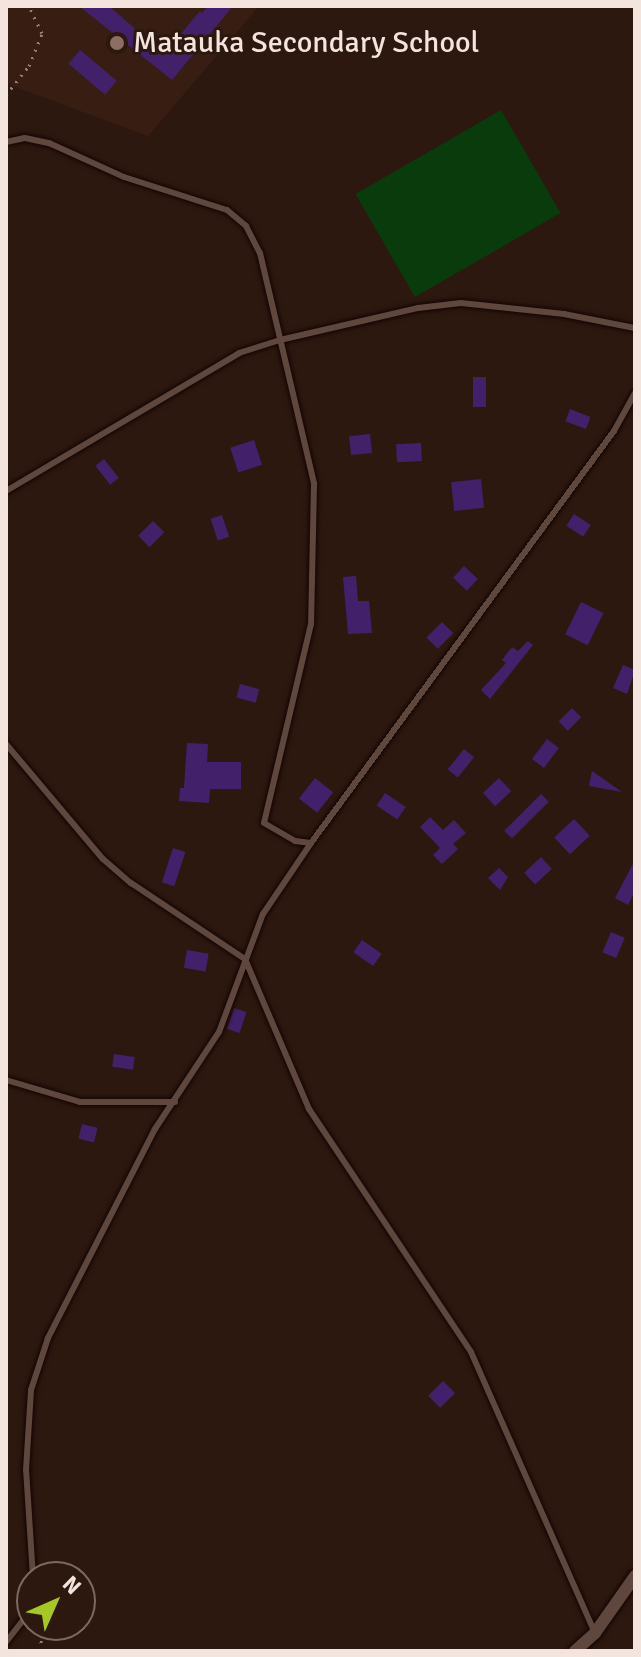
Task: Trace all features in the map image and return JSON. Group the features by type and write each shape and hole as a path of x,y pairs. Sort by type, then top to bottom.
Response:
{"street":[{"path":"575,1651 595,1633 635,1576"}],"lane":[{"path":"6,142 25,138 49,143 124,177 227,210 246,226 260,253 314,484 311,624 264,823 295,841 311,843"},
{"path":"6,491 239,353 280,340 418,308 461,303 564,314 635,328"},
{"path":"32,1561 26,1470 31,1390 48,1338 155,1129 219,1032 263,914 311,843 614,431 635,393"},
{"path":"6,744 103,859 131,883 245,959 309,1109 471,1352 595,1633"},
{"path":"6,1080 80,1102 175,1102"}],"path":[{"path":"6,95 29,66 42,33 29,6"}],"shaded area":[{"name":"Matauka Secondary School","path":"6,6 259,6 148,136 10,85 6,80"}],"green space":[{"path":"501,110 560,213 415,297 356,194"}],"building":[{"path":"79,6 109,6 164,54 200,11 202,13 208,6 233,6 172,80"},
{"path":"80,50 117,81 105,95 68,64"},
{"path":"473,377 486,377 486,407 473,407"},
{"path":"570,409 591,417 586,429 565,421"},
{"path":"370,434 372,453 351,455 349,436"},
{"path":"254,440 262,465 238,472 230,448"},
{"path":"421,443 422,461 397,462 396,444"},
{"path":"104,459 119,478 110,485 95,466"},
{"path":"481,479 484,508 454,511 451,482"},
{"path":"574,514 591,525 583,537 566,526"},
{"path":"222,515 229,537 218,541 211,519"},
{"path":"153,521 164,532 149,547 138,536"},
{"path":"464,566 478,579 467,591 453,578"},
{"path":"356,576 358,601 369,601 372,633 348,634 343,577"},
{"path":"581,602 603,613 588,645 565,634"},
{"path":"442,622 453,633 438,649 426,638"},
{"path":"528,641 533,645 490,699 481,690 506,663 502,660 512,647 518,651"},
{"path":"623,665 635,670 627,694 613,688"},
{"path":"240,684 259,689 256,703 236,698"},
{"path":"572,708 581,717 568,731 559,721"},
{"path":"547,739 559,748 544,768 532,759"},
{"path":"187,743 208,744 207,762 241,762 241,789 210,789 209,803 179,801 180,788 184,788"},
{"path":"464,749 474,757 458,777 448,769"},
{"path":"592,771 622,792 589,786"},
{"path":"315,778 333,792 317,813 299,798"},
{"path":"499,778 511,791 495,806 483,793"},
{"path":"385,793 406,807 397,819 377,805"},
{"path":"541,794 549,802 512,839 504,831"},
{"path":"430,817 443,830 454,820 466,833 453,844 458,849 442,864 433,855 440,848 420,827"},
{"path":"574,819 590,836 570,854 554,837"},
{"path":"173,848 185,852 174,886 162,882"},
{"path":"541,857 552,869 535,884 524,873"},
{"path":"635,860 635,891 628,905 615,898"},
{"path":"499,868 508,877 500,890 488,878"},
{"path":"611,932 625,938 616,958 602,952"},
{"path":"362,940 382,954 373,966 353,952"},
{"path":"187,950 209,954 206,972 184,968"},
{"path":"234,1008 246,1012 240,1033 227,1029"},
{"path":"114,1054 135,1057 133,1070 112,1067"},
{"path":"82,1124 98,1128 94,1142 78,1139"},
{"path":"443,1381 455,1393 440,1408 428,1396"}],"place":[{"name":"Matauka Secondary School","path":"117,43"}]}
